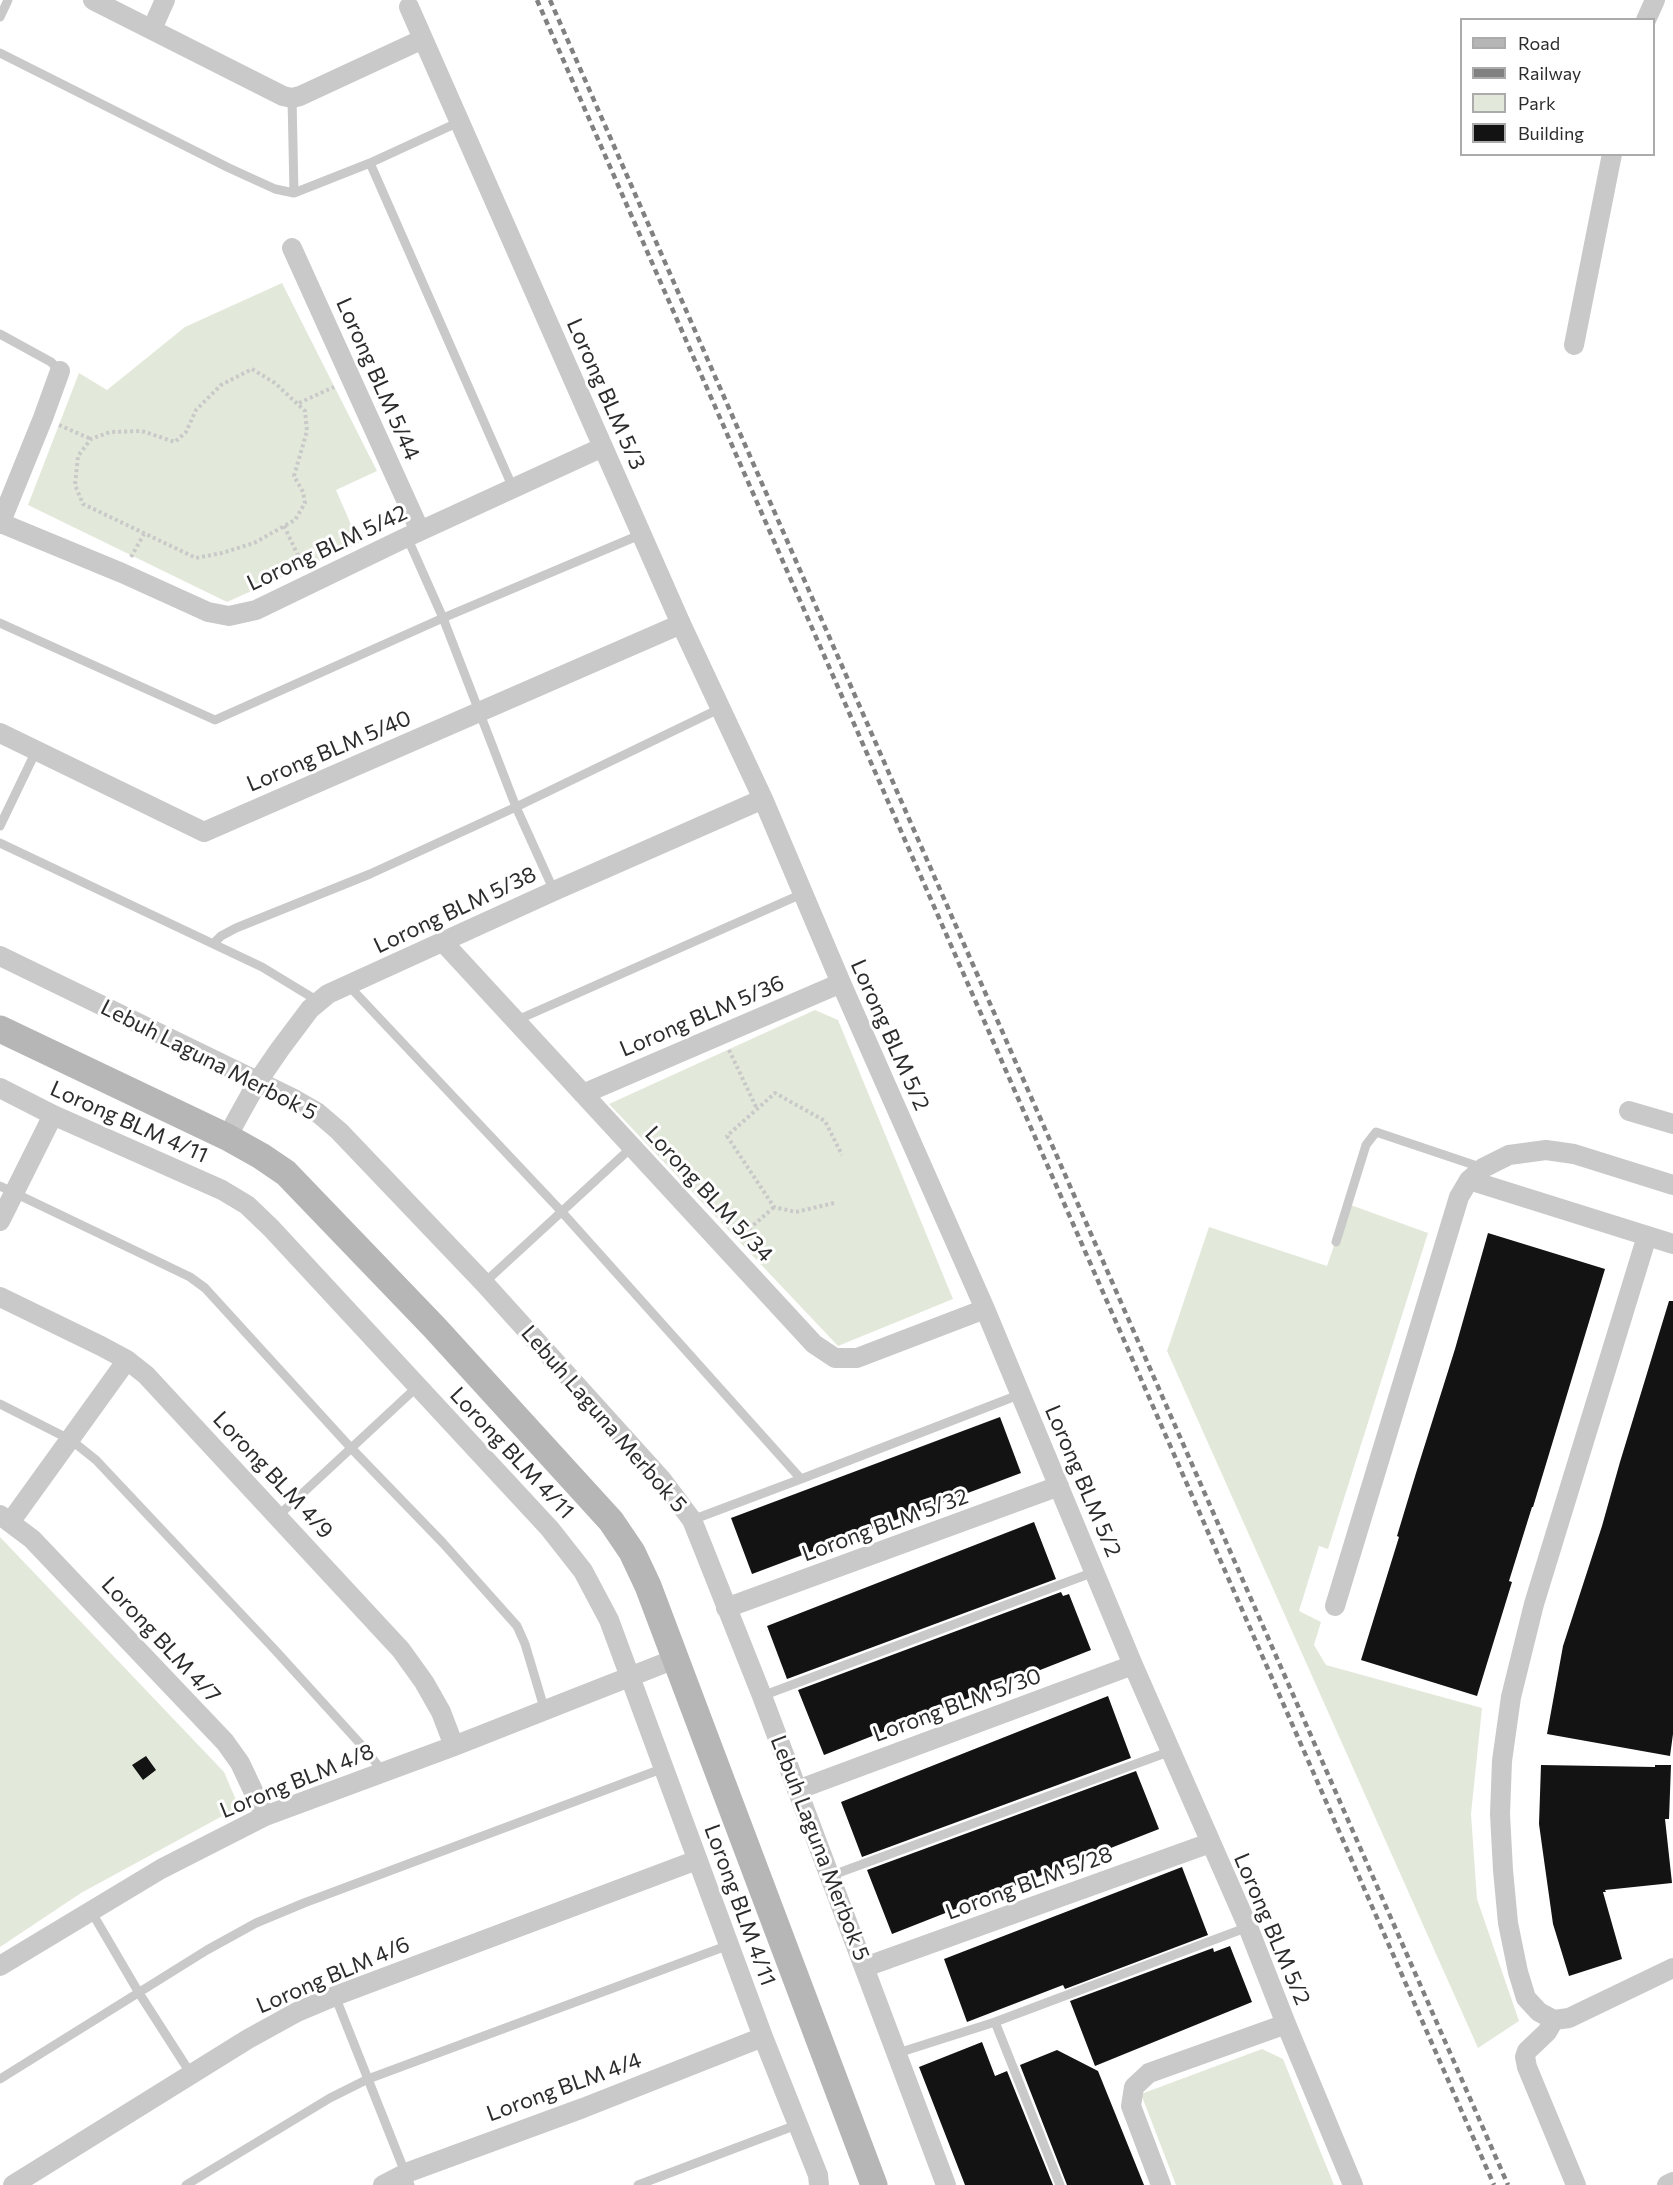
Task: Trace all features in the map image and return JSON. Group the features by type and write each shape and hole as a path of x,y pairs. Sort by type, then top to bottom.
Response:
{"street":[{"path":"93,0 283,96 292,98 423,39"},
{"path":"152,29 165,0"},
{"path":"1647,18 1655,0"},
{"name":"Lorong BLM 5/3","path":"409,7 681,624 763,799"},
{"path":"1574,345 1612,156"},
{"name":"Lorong BLM 5/44","path":"292,248 353,379 413,534"},
{"path":"0,523 44,418 60,371"},
{"name":"Lorong BLM 5/42","path":"0,523 122,573 208,612 229,616 256,610 413,534 603,447"},
{"name":"Lorong BLM 5/40","path":"0,733 204,832 681,624"},
{"name":"Lorong BLM 5/38","path":"227,1137 258,1081 318,1001 348,985 554,891 763,799"},
{"name":"Lorong BLM 5/2","path":"763,799 841,983 985,1309 1133,1665 1248,1928 1353,2185"},
{"name":"Lorong BLM 5/34","path":"443,942 814,1344 835,1358 857,1358 985,1309"},
{"name":"Lebuh Laguna Merbok 5","path":"0,956 258,1081 318,1113 339,1131 484,1283 662,1480 692,1520 762,1696 946,2185"},
{"name":"Lorong BLM 5/36","path":"583,1094 841,983"},
{"path":"0,1029 227,1137 286,1173 435,1328 611,1521 632,1552 648,1586 874,2185"},
{"name":"Lorong BLM 4/11","path":"0,1088 53,1115 222,1190 247,1205 271,1228 550,1529 583,1571 609,1620 763,2037 818,2175 819,2185"},
{"path":"1629,1111 1673,1124"},
{"path":"0,1221 7,1190 53,1115"},
{"path":"1335,1606 1459,1197 1476,1174 1509,1155 1546,1150 1574,1154 1673,1185"},
{"path":"1476,1174 1673,1244"},
{"path":"1647,1236 1534,1604 1510,1697 1502,1761 1500,1814 1508,1923 1526,1998 1539,2012 1554,2020 1569,2018 1673,1968"},
{"name":"Lorong BLM 4/9","path":"0,1297 128,1360 146,1375 401,1650 424,1682 441,1712 454,1746"},
{"path":"5,1518 71,1440 128,1360"},
{"name":"Lorong BLM 5/32","path":"726,1608 1059,1486"},
{"name":"Lorong BLM 4/7","path":"5,1518 32,1539 225,1742 240,1763 265,1816"},
{"name":"Lorong BLM 4/8","path":"0,1966 161,1869 265,1816 454,1746 675,1659"},
{"name":"Lorong BLM 5/30","path":"797,1790 1133,1665"},
{"name":"Lorong BLM 5/28","path":"865,1967 1210,1843"},
{"name":"Lorong BLM 4/6","path":"13,2185 248,2039 297,2012 697,1860"},
{"path":"1554,2020 1547,2032 1527,2051 1525,2057 1527,2067 1576,2185"},
{"path":"1160,2185 1131,2106 1134,2086 1149,2073 1286,2024"},
{"name":"Lorong BLM 4/4","path":"383,2185 408,2179 507,2134 583,2108 763,2037"},
{"path":"1667,2185 1673,2182"}],"lane":[{"path":"0,17 8,0"},
{"path":"0,53 229,168 275,189 294,193 369,163 459,122"},
{"path":"292,98 294,193"},
{"path":"369,163 513,488"},
{"path":"0,334 51,362 60,371"},
{"path":"413,534 516,807 554,891"},
{"path":"0,623 215,720 443,618 642,534"},
{"path":"214,943 221,936 236,928 370,874 516,807 721,708"},
{"path":"0,826 36,751"},
{"path":"0,843 214,943 262,967 318,1001"},
{"path":"515,1021 804,893"},
{"path":"348,985 561,1211 801,1479"},
{"path":"1336,1242 1366,1145 1376,1132 1476,1174"},
{"path":"484,1283 632,1146"},
{"path":"7,1190 163,1263 205,1288 351,1448 442,1542 517,1626 525,1644 545,1711"},
{"path":"279,1516 417,1387"},
{"path":"692,1520 1021,1394"},
{"path":"0,1404 71,1440 96,1460 267,1641 383,1772"},
{"path":"762,1696 1095,1571"},
{"path":"830,1876 1171,1751"},
{"path":"0,2079 207,1950 256,1923 664,1768"},
{"path":"91,1911 139,1993 191,2074"},
{"path":"898,2053 995,2022 1248,1928"},
{"path":"186,2185 330,2098 368,2079 729,1945"},
{"path":"335,1996 408,2179"},
{"path":"995,2022 1059,2185"},
{"path":"638,2185 799,2124"}],"path":[{"path":"252,369 275,383 299,403 305,411 307,431 294,476 303,492 305,503 296,520 254,543 196,558 83,504 75,485 78,456 91,439 110,432 142,431 175,442 186,432 196,410 221,385 252,369"},
{"path":"299,403 353,379"},
{"path":"44,418 91,439"},
{"path":"284,526 312,584"},
{"path":"721,1033 758,1109"},
{"path":"834,1203 796,1212 774,1207 727,1136 775,1093 825,1121 842,1155"},
{"path":"726,1249 774,1207"}],"green space":[{"path":"282,283 377,471 336,490 359,543 227,602 28,505 79,373 107,390 185,327"},
{"path":"815,1010 838,1020 953,1299 838,1346 609,1104"},
{"path":"1348,1204 1428,1233 1328,1549 1319,1546 1299,1611 1321,1622 1314,1645 1326,1665 1482,1708 1471,1814 1477,1899 1519,2021 1478,2048 1167,1351 1209,1227 1327,1266"},
{"path":"0,1537 224,1772 239,1807 81,1893 0,1947"},
{"path":"1262,2049 1283,2059 1334,2185 1176,2185 1141,2094"}],"building":[{"path":"1488,1233 1605,1269 1509,1581 1512,1582 1477,1696 1361,1660"},
{"path":"1669,1301 1673,1301 1673,1734 1670,1756 1547,1734 1563,1646 1602,1526"},
{"path":"1000,1417 1021,1473 752,1574 731,1518"},
{"path":"1034,1522 1056,1579 787,1679 767,1626"},
{"path":"1061,1592 1063,1596 1069,1594 1091,1650 824,1755 798,1690"},
{"path":"1108,1696 1131,1758 862,1857 841,1802"},
{"path":"146,1756 156,1770 143,1780 132,1765"},
{"path":"1541,1765 1655,1767 1655,1765 1671,1765 1669,1819 1665,1819 1672,1883 1605,1890 1606,1892 1603,1892 1622,1959 1569,1976 1553,1924 1539,1824"},
{"path":"1136,1771 1159,1829 892,1934 867,1870"},
{"path":"1182,1867 1208,1935 1065,1989 1063,1985 967,2022 944,1959"},
{"path":"1230,1946 1252,2002 1095,2066 1070,2001 1213,1948 1214,1952"},
{"path":"982,2042 995,2076 1007,2071 1053,2185 965,2185 919,2067"},
{"path":"1057,2050 1098,2071 1144,2185 1067,2185 1020,2065"}],"railway":[{"path":"537,0 1494,2185"},
{"path":"550,0 1508,2185"}]}
